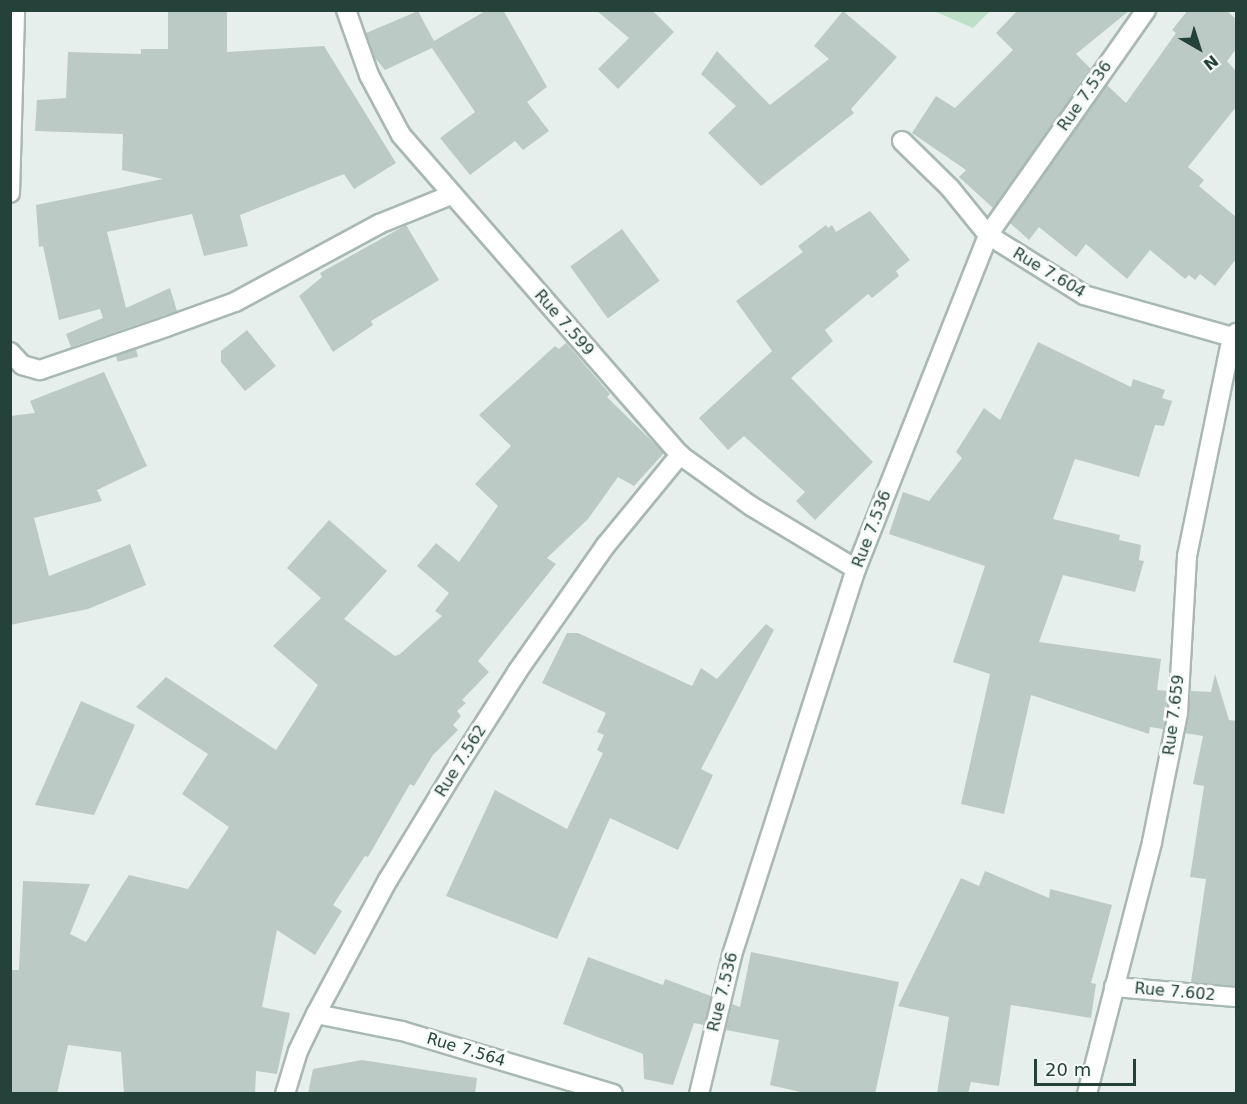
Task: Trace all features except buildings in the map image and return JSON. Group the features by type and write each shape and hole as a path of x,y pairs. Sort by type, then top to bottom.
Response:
{"street":[{"path":"10,193 15,10"},
{"name":"Rue 7.599","path":"346,10 369,75 401,135 451,195 680,454 750,506 856,569"},
{"name":"Rue 7.536","path":"699,1094 732,955 856,569 988,235 1146,10"},
{"name":"Rue 7.604","path":"902,141 950,188 988,235 1084,296 1235,336"},
{"path":"10,352 22,364 40,370 196,317 235,302 379,224 451,195"},
{"name":"Rue 7.659","path":"1087,1094 1152,842 1178,713 1187,556 1235,336"},
{"name":"Rue 7.562","path":"285,1094 298,1051 388,880 517,672 606,545 680,454"},
{"name":"Rue 7.602","path":"1114,987 1236,997"},
{"name":"Rue 7.564","path":"316,1014 402,1031 613,1094"}],"green space":[{"path":"934,11 990,11 973,28"}]}
